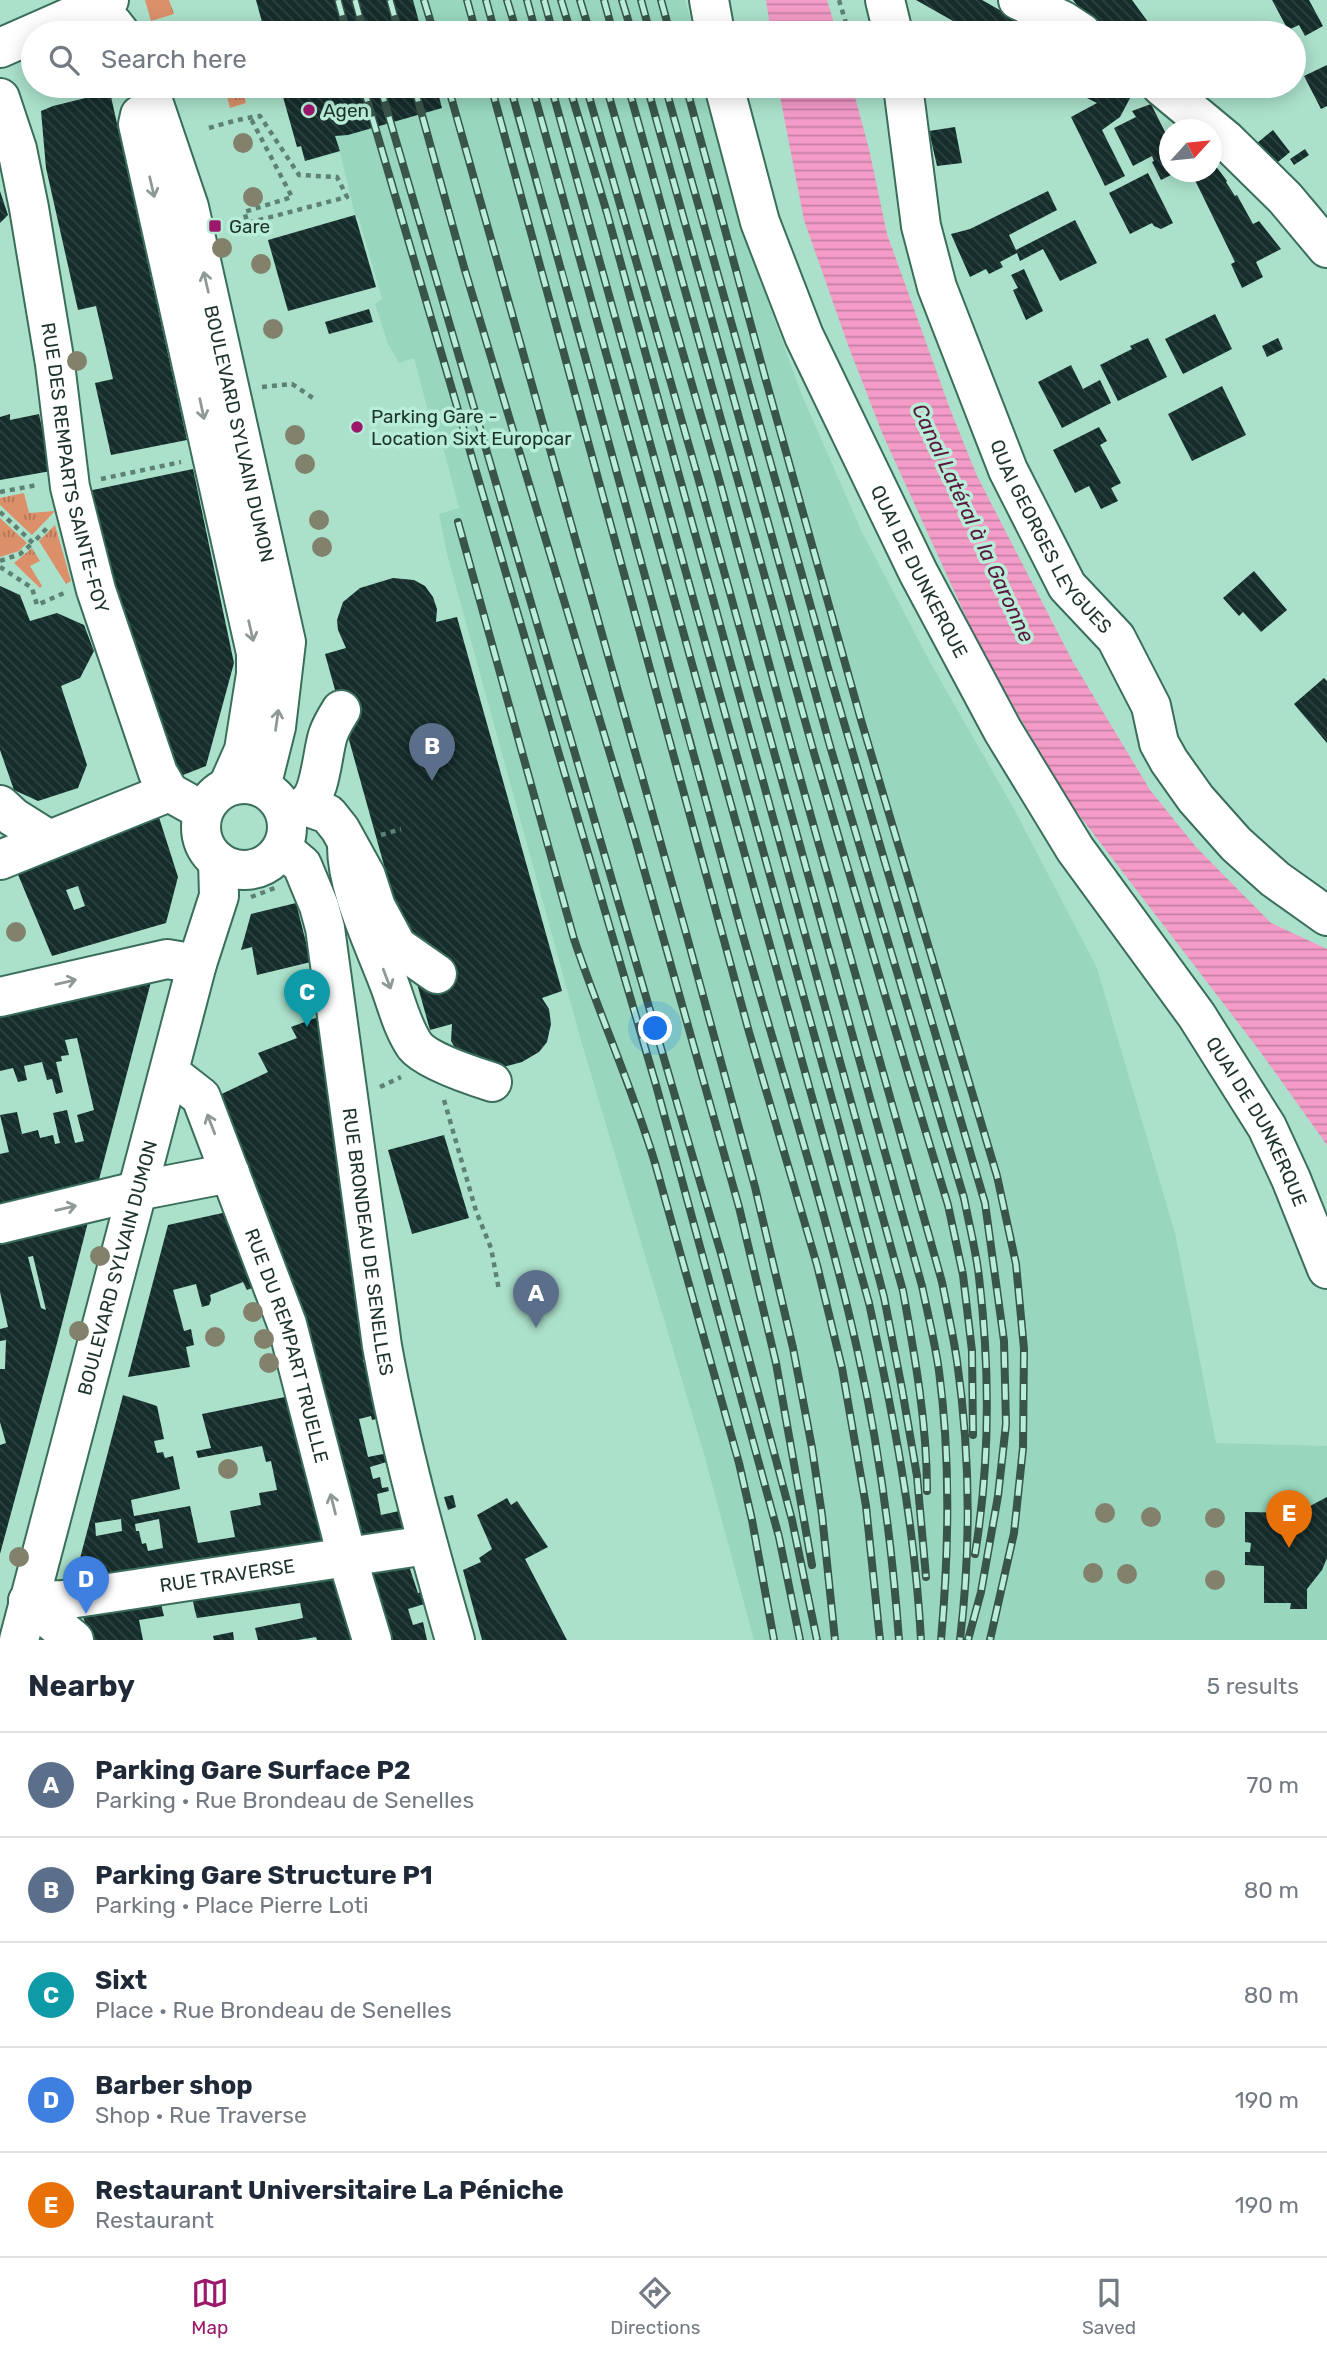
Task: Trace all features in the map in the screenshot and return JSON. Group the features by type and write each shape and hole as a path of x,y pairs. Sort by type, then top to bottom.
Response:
{"street":[{"path":"124,0 130,21"},
{"path":"709,0 713,21"},
{"path":"885,0 890,21"},
{"path":"1018,0 1064,18"},
{"path":"58,21 98,5 111,21"},
{"path":"0,48 21,38"},
{"name":"RUE DES REMPARTS SAINTE-FOY","path":"0,98 55,364 70,487 96,590 158,773 169,792"},
{"path":"143,98 138,124 256,653 256,674 244,750 261,808 274,859 231,882 203,841 201,831 261,808 313,797 329,731 341,710"},
{"name":"BOULEVARD SYLVAIN DUMON","path":"147,98 152,125 170,149 189,207 286,642 276,727 261,808"},
{"name":"QUAI DE DUNKERQUE","path":"727,98 760,222 804,336 918,572 1003,731 1075,849 1197,1016 1267,1128 1291,1179 1327,1269"},
{"name":"QUAI GEORGES LEYGUES","path":"905,98 921,226 937,287 1008,470 1068,586 1116,638 1150,706 1163,752 1196,799 1236,844 1275,879 1327,916"},
{"path":"1175,98 1226,140 1285,198 1327,248"},
{"path":"0,860 169,792 261,808 328,814 340,829 366,876 376,907 397,946 437,974"},
{"path":"0,805 13,817 48,839"},
{"name":"RUE BRONDEAU DE SENELLES","path":"261,808 302,864 325,928 384,1359 393,1408 427,1545 455,1640"},
{"path":"347,844 346,862 369,933 406,1030 415,1046 423,1053 492,1082"},
{"name":"BOULEVARD SYLVAIN DUMON","path":"19,1640 19,1596 137,1191 197,964 231,882"},
{"path":"0,997 167,958 197,964"},
{"name":"QUAI DE DUNKERQUE","path":"1197,1016 1245,1066 1288,1127 1327,1206"},
{"name":"RUE DU REMPART TRUELLE","path":"169,1072 201,1097 287,1324 347,1558 372,1640"},
{"path":"0,1224 137,1191 230,1173"},
{"name":"RUE TRAVERSE","path":"19,1596 62,1600 427,1545"},
{"path":"19,1596 74,1640"}],"path":[{"path":"839,0 845,21"},
{"path":"209,128 250,117 260,116 299,175 337,177 347,197 248,223 244,212 292,197 250,117"},
{"path":"259,388 292,384 313,398"},
{"path":"70,487 190,460"},
{"path":"0,512 33,542"},
{"path":"0,561 20,554 48,527"},
{"path":"0,567 32,588 37,605 67,592"},
{"path":"231,882 280,885"},
{"path":"348,1091 377,1088 413,1072"},
{"path":"444,1099 476,1211 491,1248 499,1290"}],"shaded area":[{"path":"256,0 685,0 691,21 262,21"},
{"path":"283,98 710,98 749,249 801,393 861,530 929,660 1013,807 1097,968 1175,1233 1216,1443 1327,1446 1327,1640 754,1640 704,1454 582,1044 447,554 439,514 459,508 443,447 438,449 414,358 399,363 388,344 375,304 382,299 359,219 355,215 340,152 305,161 301,147 297,147"}],"green space":[{"path":"145,0 169,0 174,14 151,21"},
{"path":"227,98 245,98 246,103 230,108"},
{"path":"24,493 29,513 55,511 32,535 0,505 0,498"},
{"path":"0,518 27,543 19,551 0,557"},
{"path":"55,525 71,581 66,584 39,541"},
{"path":"32,548 40,561 30,566 42,586 40,588 14,563"}],"water":[{"path":"766,0 827,0 833,21 769,21"},
{"name":"Canal Latéral à la Garonne","path":"780,98 855,98 887,234 950,409 977,476 1073,662 1150,790 1196,847 1271,923 1327,949 1327,1145 1259,1050 1063,794 977,641 883,435 804,220"}],"building":[{"path":"256,0 413,0 419,21 262,21"},
{"path":"916,0 982,0 1020,21 953,21"},
{"path":"1073,0 1132,0 1147,21 1097,21 1079,8"},
{"path":"1272,0 1309,0 1323,26 1306,35 1306,21 1283,21"},
{"path":"1327,65 1327,106 1321,109 1306,75"},
{"path":"86,98 111,98 187,440 111,455 95,383 113,379 96,306 78,310 46,168 41,111"},
{"path":"283,98 439,98 442,108 348,135 335,136 340,151 305,161 301,146 297,147"},
{"path":"1087,98 1130,98 1120,117 1102,130 1125,176 1105,186 1071,117 1097,103"},
{"path":"1151,104 1159,120 1159,176 1152,156 1133,166 1114,128 1136,117 1132,111"},
{"path":"955,127 962,163 937,166 929,131"},
{"path":"1273,130 1290,152 1272,167 1251,148"},
{"path":"1305,149 1309,155 1294,165 1290,159"},
{"path":"1148,173 1173,223 1161,229 1152,223 1130,234 1109,193"},
{"path":"1222,174 1253,224 1259,221 1281,249 1256,262 1263,277 1242,288 1231,264 1235,262 1196,182 1222,182"},
{"path":"0,191 8,215 0,223"},
{"path":"1048,191 1057,210 1009,235 1016,250 1075,220 1097,263 1060,281 1043,249 1020,261 1017,253 1000,262 1003,267 989,274 986,269 970,277 951,234 970,229"},
{"path":"355,215 376,287 288,311 268,240"},
{"path":"1024,269 1043,311 1026,320 1013,290 1018,288 1011,275"},
{"path":"369,309 373,322 329,334 325,322"},
{"path":"1215,314 1232,349 1183,374 1165,339"},
{"path":"1148,338 1167,377 1118,401 1100,365"},
{"path":"1278,338 1283,349 1267,357 1262,346"},
{"path":"1071,365 1083,389 1100,380 1111,403 1062,428 1038,382"},
{"path":"1222,386 1246,435 1192,461 1168,414"},
{"path":"10,414 10,420 39,414 51,471 0,480 0,417"},
{"path":"1099,427 1107,441 1100,445 1121,483 1111,488 1118,501 1101,509 1089,486 1075,493 1053,450"},
{"path":"193,469 234,663 206,766 178,777 123,621 88,491"},
{"path":"1254,571 1287,610 1261,632 1243,612 1239,616 1223,598"},
{"path":"393,578 414,580 425,586 437,609 436,622 457,617 562,991 542,998 549,1009 551,1024 547,1042 539,1052 522,1062 496,1069 458,1053 451,1041 452,1024 430,1030 325,654 346,648 338,630 337,620 343,602 360,588"},
{"path":"0,586 20,595 30,621 57,613 84,625 94,651 80,678 61,686 87,765 78,788 38,801 14,790 0,750"},
{"path":"1324,678 1327,681 1327,743 1294,704"},
{"path":"157,811 178,877 166,923 52,956 14,865","holes":["78,886 85,906 74,910 66,890"]},
{"path":"296,903 311,962 257,975 252,947 241,950 251,914"},
{"path":"152,978 97,1187 0,1209 0,1154 9,1152 0,1115 17,1112 22,1134 38,1130 40,1138 53,1135 55,1144 60,1143 53,1113 67,1110 75,1143 84,1141 77,1115 94,1110 77,1038 65,1040 69,1055 61,1056 62,1061 56,1062 63,1092 56,1094 52,1079 47,1080 42,1062 24,1066 27,1080 18,1082 13,1068 0,1071 0,1014"},
{"path":"318,1017 369,1359 363,1360 371,1389 384,1417 359,1419 368,1457 388,1453 390,1461 370,1467 373,1479 380,1477 382,1488 388,1487 389,1491 377,1494 381,1515 408,1509 414,1535 359,1544 211,1099 268,1072 258,1053 297,1038 291,1027"},
{"path":"444,1135 469,1218 412,1234 388,1150"},
{"path":"227,1212 257,1286 247,1290 243,1282 210,1295 209,1305 202,1307 196,1284 173,1290 184,1331 191,1329 194,1345 186,1347 190,1367 128,1377 168,1225"},
{"path":"90,1214 0,1554 0,1445 6,1443 0,1422 0,1369 5,1369 6,1340 0,1341 0,1329 8,1327 0,1292 0,1231","holes":["33,1256 46,1310 41,1308 28,1257"]},
{"path":"123,1395 157,1406 164,1439 154,1441 157,1453 163,1452 165,1458 173,1456 180,1489 131,1500 134,1516 190,1506 198,1543 235,1537 230,1511 261,1505 259,1493 277,1490 271,1461 266,1462 262,1446 198,1458 196,1451 211,1448 202,1414 290,1396 327,1548 73,1585","holes":["121,1519 122,1531 96,1536 95,1523","159,1519 163,1548 148,1551 146,1543 142,1544 135,1524"]},
{"path":"453,1495 456,1507 448,1510 444,1497"},
{"path":"1327,1497 1327,1558 1322,1570 1307,1589 1307,1609 1290,1609 1291,1603 1264,1603 1264,1566 1245,1565 1245,1552 1250,1552 1251,1543 1245,1542 1245,1512 1297,1513"},
{"path":"507,1498 511,1505 517,1501 548,1547 525,1559 567,1640 482,1640 463,1570 481,1562 479,1558 492,1549 477,1515"},
{"path":"407,1560 418,1593 428,1590 431,1602 408,1609 413,1625 423,1622 427,1640 384,1640 370,1566"},
{"path":"334,1572 342,1611 352,1640 317,1640 316,1637 258,1640 255,1628 303,1618 300,1603 197,1618 191,1592"},
{"path":"159,1596 164,1616 139,1620 143,1640 91,1640 80,1608"},
{"path":"233,1632 234,1640 214,1640 213,1636"}],"railway":[{"path":"338,0 344,21"},
{"path":"355,0 361,21"},
{"path":"390,0 396,21"},
{"path":"424,0 430,21"},
{"path":"467,0 473,21"},
{"path":"486,0 492,21"},
{"path":"507,0 513,21"},
{"path":"527,0 533,21"},
{"path":"544,0 550,21"},
{"path":"561,0 567,21"},
{"path":"580,0 586,21"},
{"path":"604,0 610,21"},
{"path":"622,0 628,21"},
{"path":"641,0 647,21"},
{"path":"661,0 667,21"},
{"path":"367,98 656,1085 779,1537 800,1640"},
{"path":"384,98 722,1257 792,1520 817,1640"},
{"path":"417,98 464,267 634,834 739,1207 776,1363 812,1565"},
{"path":"451,98 755,1187 793,1348 812,1448 835,1640"},
{"path":"494,98 749,1032 817,1265 842,1368 866,1506 880,1640"},
{"path":"513,98 845,1299 866,1388 878,1460 893,1568 899,1640"},
{"path":"535,98 869,1303 902,1470 914,1555 921,1640"},
{"path":"554,98 840,1128 884,1297 917,1476 926,1577"},
{"path":"573,98 607,213 903,1291 923,1415 927,1491"},
{"path":"589,98 697,474 922,1286 939,1371 947,1472 946,1573 941,1640"},
{"path":"609,98 716,468 942,1282 957,1361 967,1465 966,1570 960,1640"},
{"path":"631,98 814,753 948,1205 963,1275 972,1351 973,1435"},
{"path":"650,98 830,746 964,1198 979,1277 987,1381 984,1485 975,1554"},
{"path":"668,98 830,675 985,1203 1004,1341 1006,1424 998,1496 981,1592 968,1640"},
{"path":"689,98 861,720 997,1176 1016,1264 1024,1349 1023,1448 1014,1533 990,1640"},
{"path":"458,522 574,939 655,1163 739,1463 774,1640"}],"place":[{"name":"Agen","path":"309,110"},
{"name":"Gare","path":"215,226"},
{"name":"Parking Gare - Location Sixt Europcar","path":"357,427"},
{"name":"Parking Gare Structure P1","path":"432,781"},
{"name":"Sixt","path":"307,1027"},
{"name":"Parking Gare Surface P2","path":"536,1328"},
{"name":"Restaurant Universitaire La Péniche","path":"1289,1548"},
{"name":"Barber shop","path":"86,1614"}]}
